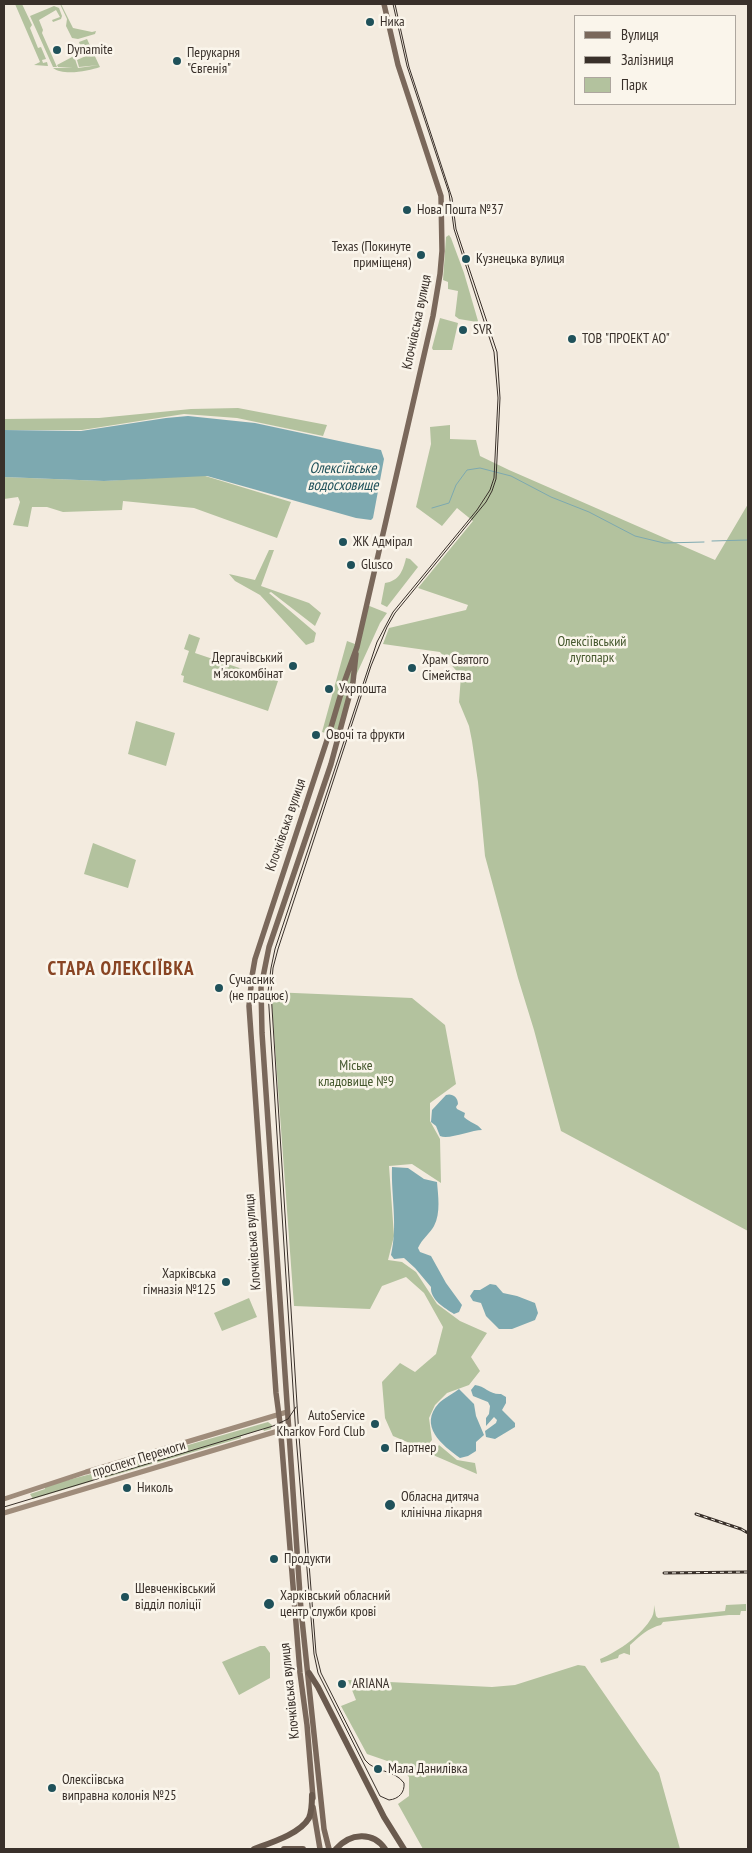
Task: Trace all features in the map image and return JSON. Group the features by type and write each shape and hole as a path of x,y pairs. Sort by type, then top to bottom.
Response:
{"highway":[{"path":"309,1673 384,1816 404,1849"},
{"path":"254,1849 288,1834 304,1824 311,1813 312,1795"},
{"path":"336,1849 348,1840 366,1836 376,1840 385,1849"},
{"path":"284,1849 303,1849"}],"main road":[{"name":"Клочківська вулиця","path":"320,1849 315,1823 307,1725 300,1673 281,1429 276,1393 251,1046 250,991 258,951 357,647 439,283 442,251 441,196 398,65 384,4"},
{"name":"Клочківська вулиця","path":"329,1849 324,1829 301,1610 262,1033 262,987 269,947 303,851 337,745 355,675 357,647"},
{"name":"проспект Перемоги","path":"4,1499 287,1412"},
{"name":"проспект Перемоги","path":"4,1513 288,1428"}],"green space":[{"path":"15,4 22,4 32,25 30,28 38,48 41,47 46,59 42,60 43,63 47,62 48,66 34,65 40,62"},
{"path":"60,4 73,28 92,32 96,31 95,34 78,39 72,38 66,26 67,19"},
{"path":"54,6 59,8 62,16 61,19 53,22 52,20 60,17 56,10 39,20 43,30 42,33 57,67 53,67 30,16"},
{"path":"87,39 99,65 79,67 77,60 88,55 84,44 80,45 79,42"},
{"path":"74,56 78,68 99,65 100,67 69,72 53,68 73,68 58,67 57,65"},
{"path":"449,235 464,273 477,322 459,319 455,316 458,291 448,289 448,282 443,280 446,237"},
{"path":"440,318 458,323 452,350 433,350 432,348"},
{"path":"238,408 327,425 323,436 237,418 184,414 82,430 4,430 4,419 99,418 191,409"},
{"name":"Олексіївський лугопарк","path":"450,425 450,439 476,440 480,456 715,560 748,504 748,1231 561,1131 485,856 472,741 469,726 459,702 461,676 440,652 383,644 389,628 466,610 468,605 418,588 473,521 457,508 442,526 416,507 431,444 430,427"},
{"path":"202,475 291,502 277,538 194,508 123,501 122,510 63,512 47,507 32,507 28,527 13,525 20,502 18,497 4,499 4,477 104,481"},
{"path":"269,550 274,550 261,586 309,603 321,613 315,626 271,592 269,593 316,633 314,642 306,645 260,595 235,581 229,574 255,580"},
{"path":"406,558 410,559 418,567 387,607 381,604 385,583 394,580 400,575"},
{"path":"367,605 387,613 380,623 353,682 339,737 322,732 347,641 355,644"},
{"path":"189,634 200,638 195,653 278,681 268,711 183,682 184,676 181,675 189,651 184,649"},
{"path":"136,721 175,733 166,766 128,754"},
{"path":"93,843 136,860 128,888 84,874"},
{"name":"Міське кладовище №9","path":"271,992 412,998 445,1025 456,1084 430,1103 430,1121 440,1139 441,1183 412,1164 389,1166 394,1236 388,1260 402,1262 416,1272 437,1304 460,1321 487,1333 471,1357 480,1371 469,1385 447,1393 435,1405 429,1418 432,1440 424,1449 393,1436 385,1418 382,1382 400,1363 415,1372 436,1354 443,1327 424,1293 406,1277 382,1286 370,1309 294,1306"},
{"path":"249,1298 257,1317 222,1331 214,1313"},
{"path":"268,1422 272,1425 271,1429 264,1431 263,1429 241,1436 241,1438 101,1479 98,1471"},
{"path":"439,1445 457,1460 475,1463 477,1474 433,1455"},
{"path":"91,1474 93,1481 33,1499 30,1494 45,1489 45,1486"},
{"path":"746,1604 746,1611 741,1611 740,1615 663,1622 661,1625 644,1633 630,1645 630,1655 624,1653 619,1655 618,1658 601,1663 600,1659 622,1647 648,1624 654,1612 654,1605 658,1618 725,1611 726,1605"},
{"path":"260,1646 265,1646 270,1653 270,1678 239,1695 222,1662"},
{"path":"578,1665 585,1666 659,1773 680,1849 423,1849 398,1804 409,1796 409,1777 396,1764 367,1754 341,1706 356,1700 348,1680 492,1687 515,1685"}],"water":[{"name":"Олексіївське водосховище","path":"188,416 255,423 381,450 384,459 373,518 371,520 356,518 207,476 104,481 4,477 4,430 81,431"},
{"path":"446,1095 454,1096 458,1102 457,1109 465,1113 464,1117 482,1130 449,1137 440,1136 436,1126 431,1122 432,1110"},
{"path":"392,1167 408,1168 424,1179 437,1182 438,1215 433,1228 418,1248 420,1252 431,1256 446,1283 462,1305 459,1312 454,1314 435,1300 431,1287 415,1268 404,1258 394,1259 391,1255 394,1233"},
{"path":"490,1284 496,1285 503,1293 535,1303 538,1313 535,1320 512,1329 499,1329 486,1316 481,1303 473,1301 470,1296 474,1290 480,1290"},
{"path":"475,1385 506,1397 506,1403 502,1410 515,1423 515,1427 495,1439 486,1437 485,1431 496,1423 497,1420 494,1417 486,1426 486,1418 489,1414 490,1406 488,1402 473,1396 471,1390"},
{"path":"459,1389 474,1404 476,1416 484,1435 476,1442 476,1451 460,1458 440,1441 432,1427 431,1419 433,1411 439,1403"}],"waterway":[{"path":"432,508 449,503 456,485 467,470 480,468 511,476 551,497 589,512 635,536 664,543 704,542"},
{"path":"712,541 748,540"}],"tram line":[{"path":"393,4 407,66 449,193 454,229 494,352 498,398 494,478 490,490 477,510 393,612 377,642 275,949 268,992 296,1436 314,1654 318,1673 380,1796 389,1800 401,1794 404,1783 395,1775 374,1767 365,1760 321,1673 316,1653 299,1436 271,992 273,968 278,949 371,666 387,627 395,613 486,502 496,479 500,398 497,352 456,229 452,198 409,67 395,4"},
{"path":"4,1507 273,1426 288,1419 296,1407"}],"railway":[{"path":"696,1514 748,1533"},
{"path":"664,1573 748,1572"}],"place":[{"name":"Ника","path":"370,22"},
{"name":"Dynamite","path":"57,50"},
{"name":"Перукарня \"Євгенія\"","path":"177,61"},
{"name":"Нова Пошта №37","path":"407,210"},
{"name":"Texas (Покинуте приміщеня)","path":"421,255"},
{"name":"Кузнецька вулиця","path":"466,259"},
{"name":"SVR","path":"463,330"},
{"name":"ТОВ \"ПРОЕКТ АО\"","path":"572,339"},
{"name":"ЖК Адмірал","path":"343,542"},
{"name":"Glusco","path":"351,565"},
{"name":"Дергачівський м'ясокомбінат","path":"293,666"},
{"name":"Храм Святого Сімейства","path":"412,668"},
{"name":"Укрпошта","path":"329,689"},
{"name":"Овочі та фрукти","path":"316,735"},
{"name":"Сучасник (не працює)","path":"219,988"},
{"name":"Харківська гімназія №125","path":"226,1282"},
{"name":"AutoService Kharkov Ford Club","path":"375,1424"},
{"name":"Партнер","path":"385,1448"},
{"name":"Николь","path":"127,1488"},
{"name":"Обласна дитяча клінічна лікарня","path":"390,1505"},
{"name":"Продукти","path":"274,1559"},
{"name":"Шевченківський відділ поліції","path":"125,1597"},
{"name":"Харківський обласний центр служби крові","path":"269,1604"},
{"name":"ARIANA","path":"342,1684"},
{"name":"Мала Данилівка","path":"378,1769"},
{"name":"Олексіівська виправна колонія №25","path":"52,1788"}],"district":[{"name":"СТАРА ОЛЕКСІЇВКА","path":"121,970"}]}
